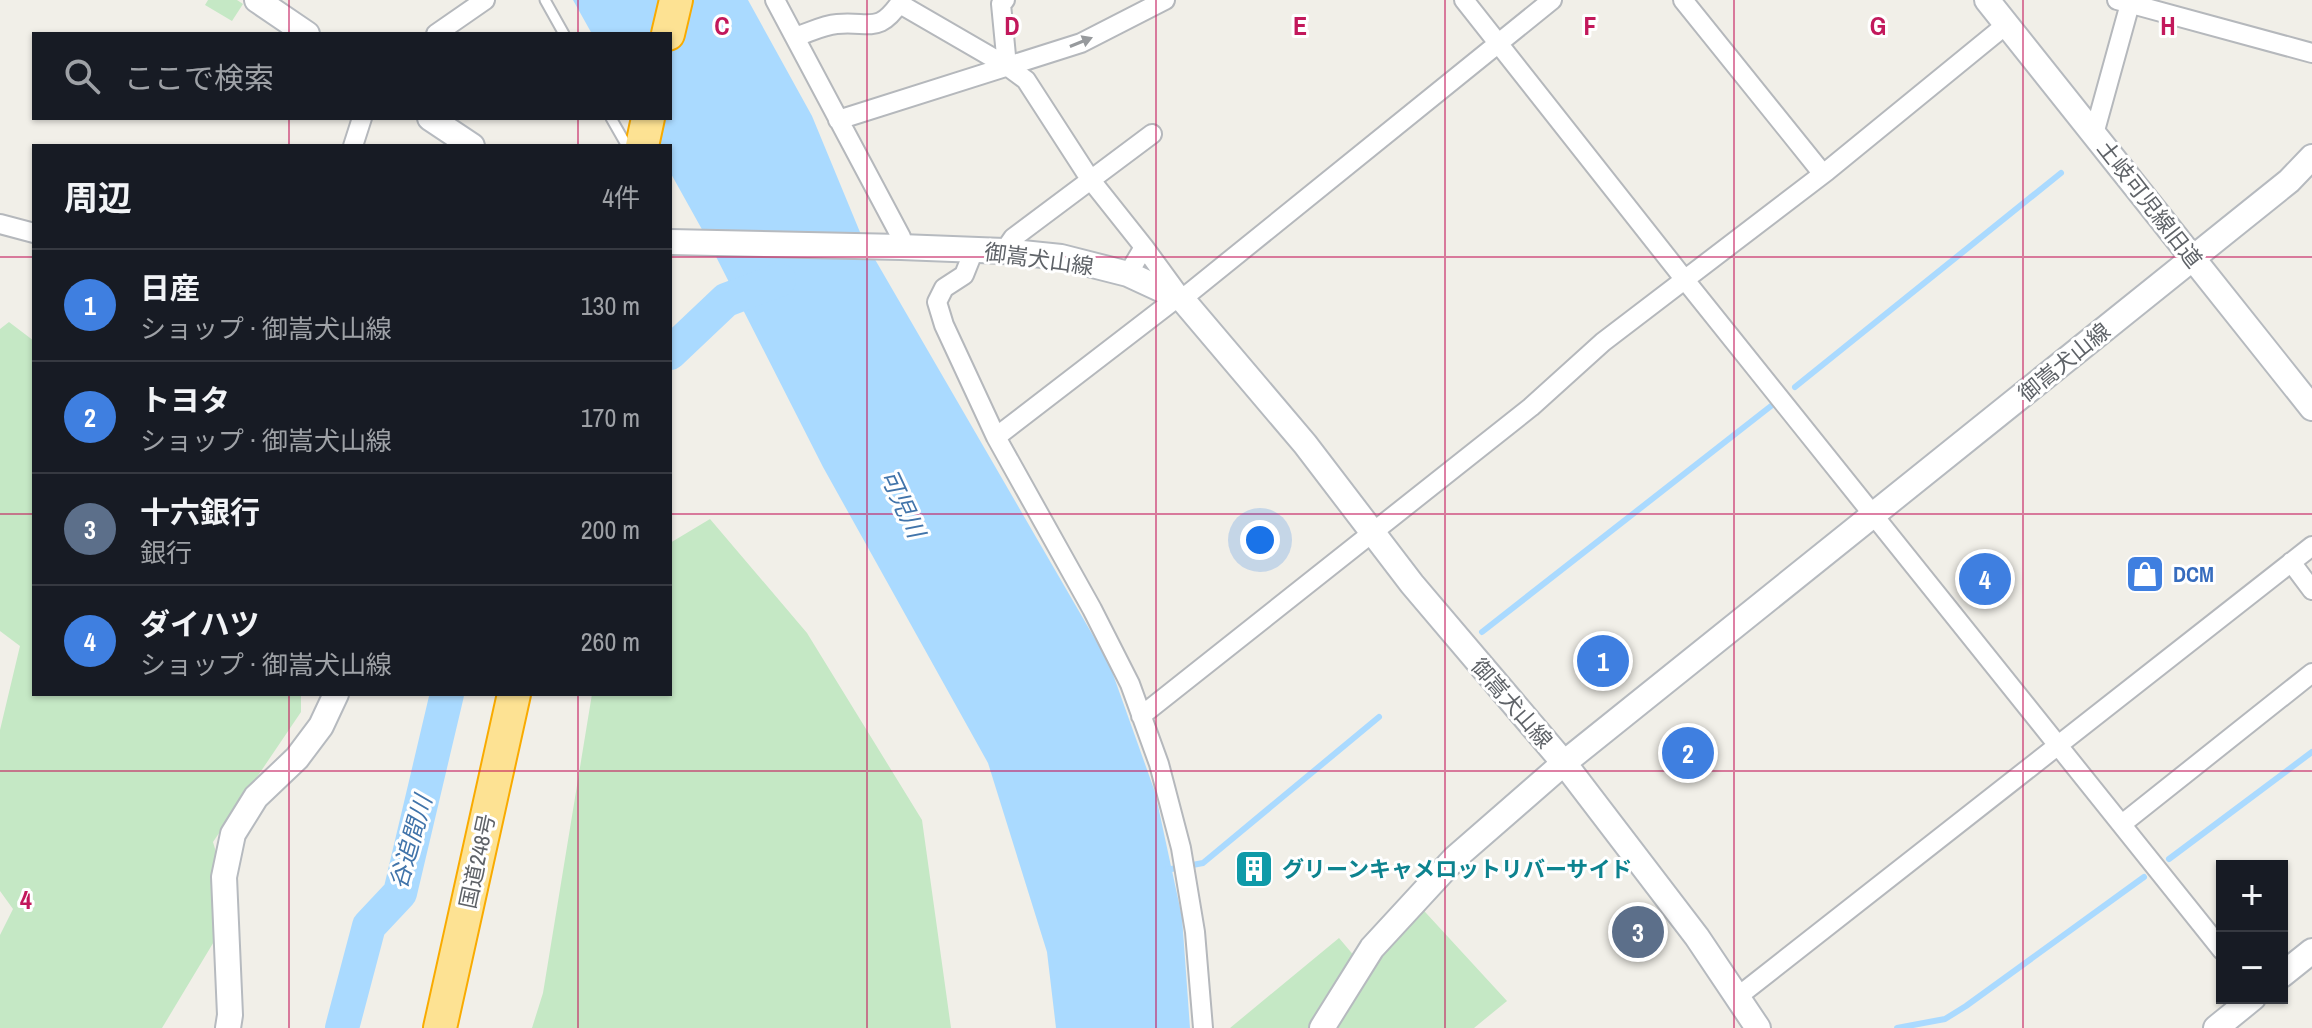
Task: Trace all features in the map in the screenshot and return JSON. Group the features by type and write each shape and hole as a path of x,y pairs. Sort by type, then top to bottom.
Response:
{"highway":[{"path":"668,32 676,0"},
{"path":"642,144 648,120"},
{"name":"国道248号","path":"440,1028 514,696"}],"main road":[{"path":"257,0 304,32"},
{"name":"土岐可児線旧道","path":"1987,0 2312,408"},
{"path":"433,120 469,144"},
{"name":"御嵩犬山線","path":"673,242 901,247 1004,251 1061,257 1128,274 1180,298 1305,444 1445,625 1564,763 2289,181 2312,157"},
{"path":"228,1028 224,877 233,834 256,797 297,758 321,726 335,696"},
{"path":"1322,1028 1372,948 1455,858 1564,763 1697,937 1758,1028"},
{"path":"2288,970 2312,951"},
{"path":"2216,1028 2246,1004"}],"street":[{"path":"439,32 485,0"},
{"path":"775,0 901,237 901,247"},
{"path":"1005,0 1001,4 1007,66"},
{"path":"838,120 1081,43 1165,0"},
{"path":"1464,0 1873,517 2216,942"},
{"path":"996,437 1180,298 1552,0"},
{"path":"1683,0 1823,174"},
{"path":"2094,134 2126,1 2312,53"},
{"path":"795,37 835,24 873,25 883,22 901,2 1007,66 1026,80 1090,179 1180,298"},
{"path":"1141,716 1531,407 1603,342 1823,174 2007,24"},
{"path":"354,144 361,120"},
{"path":"1004,251 1013,238 1152,134"},
{"path":"0,224 32,232"},
{"path":"1128,274 1144,247"},
{"path":"974,250 964,275 944,288 937,302 944,325 996,437 1130,684 1159,764 1184,866 1195,932 1203,1028"},
{"path":"1736,998 2312,546"},
{"path":"2291,562 2312,590"},
{"path":"2122,824 2312,673"}],"lane":[{"path":"545,0 563,32"},
{"path":"612,120 626,144"}],"green space":[{"path":"208,0 237,0 243,4 232,21 205,5"},
{"path":"9,322 32,339 32,696 301,696 301,712 213,842 233,910 162,1028 0,1028 0,935 13,909 0,891 0,730 20,646 0,631 0,329"},
{"path":"710,519 807,633 922,820 951,1028 532,1028 543,993 592,696 672,696 672,542"},
{"path":"1415,901 1507,1001 1474,1028 1230,1028 1339,938 1361,964"}],"water":[{"name":"可児川","path":"573,0 748,0 812,116 862,237 1109,663 1155,792 1182,917 1190,1028 1056,1028 1047,952 988,763 823,467 672,176 672,144 654,144 640,120 672,120 672,32 591,32"}],"waterway":[{"path":"1795,387 2061,173"},
{"name":"谷追間川","path":"672,351 726,300 779,280"},
{"path":"1482,632 1771,406"},
{"name":"谷追間川","path":"342,1028 369,926 400,893 447,696"},
{"path":"1166,870 1203,863 1379,717"},
{"path":"2169,859 2312,752"},
{"path":"1897,1028 1945,1019 2144,877"}],"place":[{"name":"DCM","path":"2145,574"},
{"name":"ダイハツ","path":"1985,579"},
{"name":"日産","path":"1603,661"},
{"name":"トヨタ","path":"1688,753"},
{"name":"グリーンキャメロットリバーサイド","path":"1254,869"},
{"name":"十六銀行","path":"1638,932"}]}
